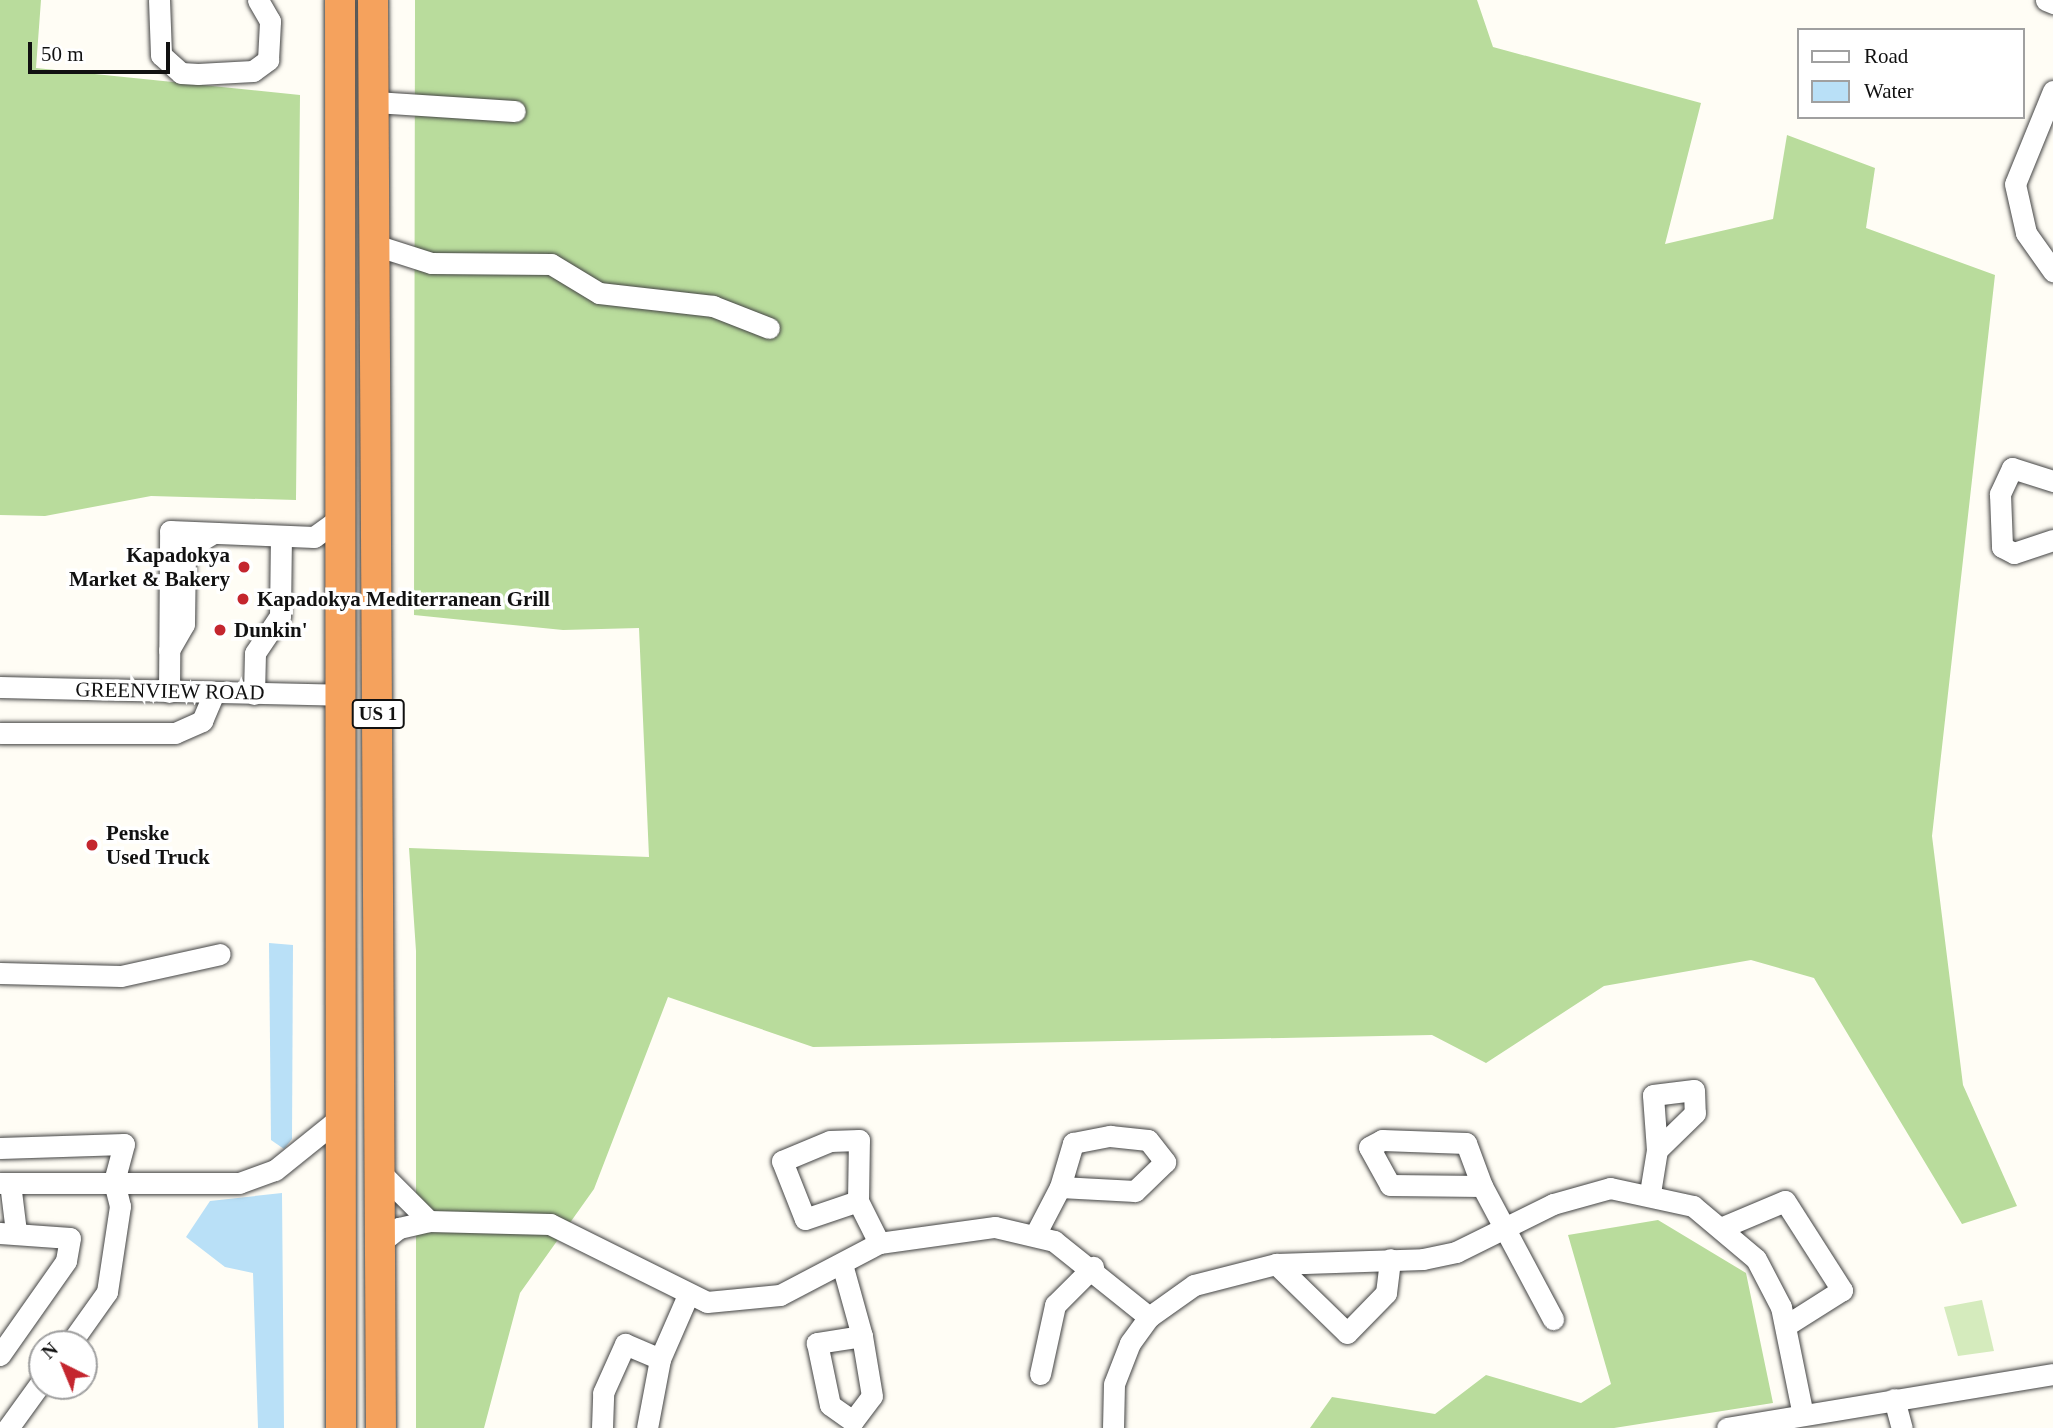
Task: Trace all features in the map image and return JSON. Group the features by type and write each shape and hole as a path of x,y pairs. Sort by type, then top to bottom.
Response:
{"highway":[{"name":"US 1","path":"340,0 341,1427"},
{"name":"US 1","path":"373,0 382,1174 381,1428"}],"street":[{"path":"159,0 161,55 169,65 198,75 253,71 272,50 270,21 258,0"},
{"path":"168,0 169,39 183,60 253,71"},
{"path":"2046,0 2053,4"},
{"path":"2053,91 2015,184 2026,233 2053,271"},
{"path":"374,102 515,111"},
{"path":"375,245 431,263 551,264 599,293 713,306 769,328"},
{"path":"2053,481 2012,468 2000,494 2002,547 2014,553 2053,540"},
{"path":"169,691 168,535 178,527 281,537 314,537 340,518"},
{"path":"254,694 255,653 280,615 281,537"},
{"name":"GREENVIEW ROAD","path":"0,687 340,695"},
{"path":"0,733 175,733 202,721 214,693"},
{"path":"0,973 121,976 220,954"},
{"path":"0,1355 66,1261 70,1238 8,1232 5,1183 255,1179 341,1117"},
{"path":"1035,1235 1060,1186 1073,1143 1110,1136 1148,1140 1165,1162 1135,1192 1060,1186"},
{"path":"1482,1186 1390,1185 1369,1147 1382,1140 1466,1143 1482,1186 1553,1319"},
{"path":"0,1148 124,1144 114,1182 120,1206 107,1293 80,1330"},
{"path":"1650,1193 1657,1150"},
{"path":"382,1174 429,1221"},
{"path":"1113,1428 1118,1370 1149,1317 1194,1285 1276,1264 1390,1259 1456,1252 1589,1191 1650,1193 1679,1199 1723,1227 1760,1266 1785,1326 1803,1415"},
{"path":"1723,1227 1786,1200 1842,1290 1785,1326"},
{"path":"858,1201 879,1243"},
{"path":"381,1242 399,1227 429,1221 550,1224 688,1295 707,1302 780,1295 879,1243 961,1227 1035,1235 1093,1267 1149,1317"},
{"path":"1276,1264 1347,1334 1386,1293 1390,1259"},
{"path":"842,1264 862,1336"},
{"path":"1040,1374 1055,1305 1093,1267"},
{"path":"647,1428 660,1359 688,1295"},
{"path":"602,1428 603,1393 625,1344 660,1359"},
{"path":"1727,1428 2053,1374"},
{"path":"1895,1399 1902,1428"},
{"path":"8,1428 28,1400"}],"green space":[{"path":"0,0 41,0 36,68 300,95 296,500 151,496 45,516 0,515"},
{"path":"415,0 1477,0 1493,47 1701,103 1665,244 1773,219 1787,135 1875,168 1866,228 1995,275 1932,836 1963,1085 2017,1206 1962,1224 1814,978 1751,960 1604,986 1486,1063 1432,1035 813,1047 668,997 594,1189 520,1293 484,1428 416,1428 416,951 409,848 649,857 639,628 563,630 414,615"},
{"path":"1658,1220 1746,1273 1773,1403 1614,1428 1310,1428 1332,1397 1435,1414 1486,1375 1581,1403 1611,1384 1568,1235"},
{"path":"1982,1300 1994,1351 1958,1356 1944,1307"}],"water":[{"path":"269,943 293,945 292,1139 284,1149 271,1140"},
{"path":"282,1193 284,1428 258,1428 253,1273 225,1267 186,1237 210,1201"}],"place":[{"name":"Kapadokya Market & Bakery","path":"244,567"},
{"name":"Kapadokya Mediterranean Grill","path":"243,599"},
{"name":"Dunkin'","path":"220,630"},
{"name":"Penske Used Truck","path":"92,845"}]}
